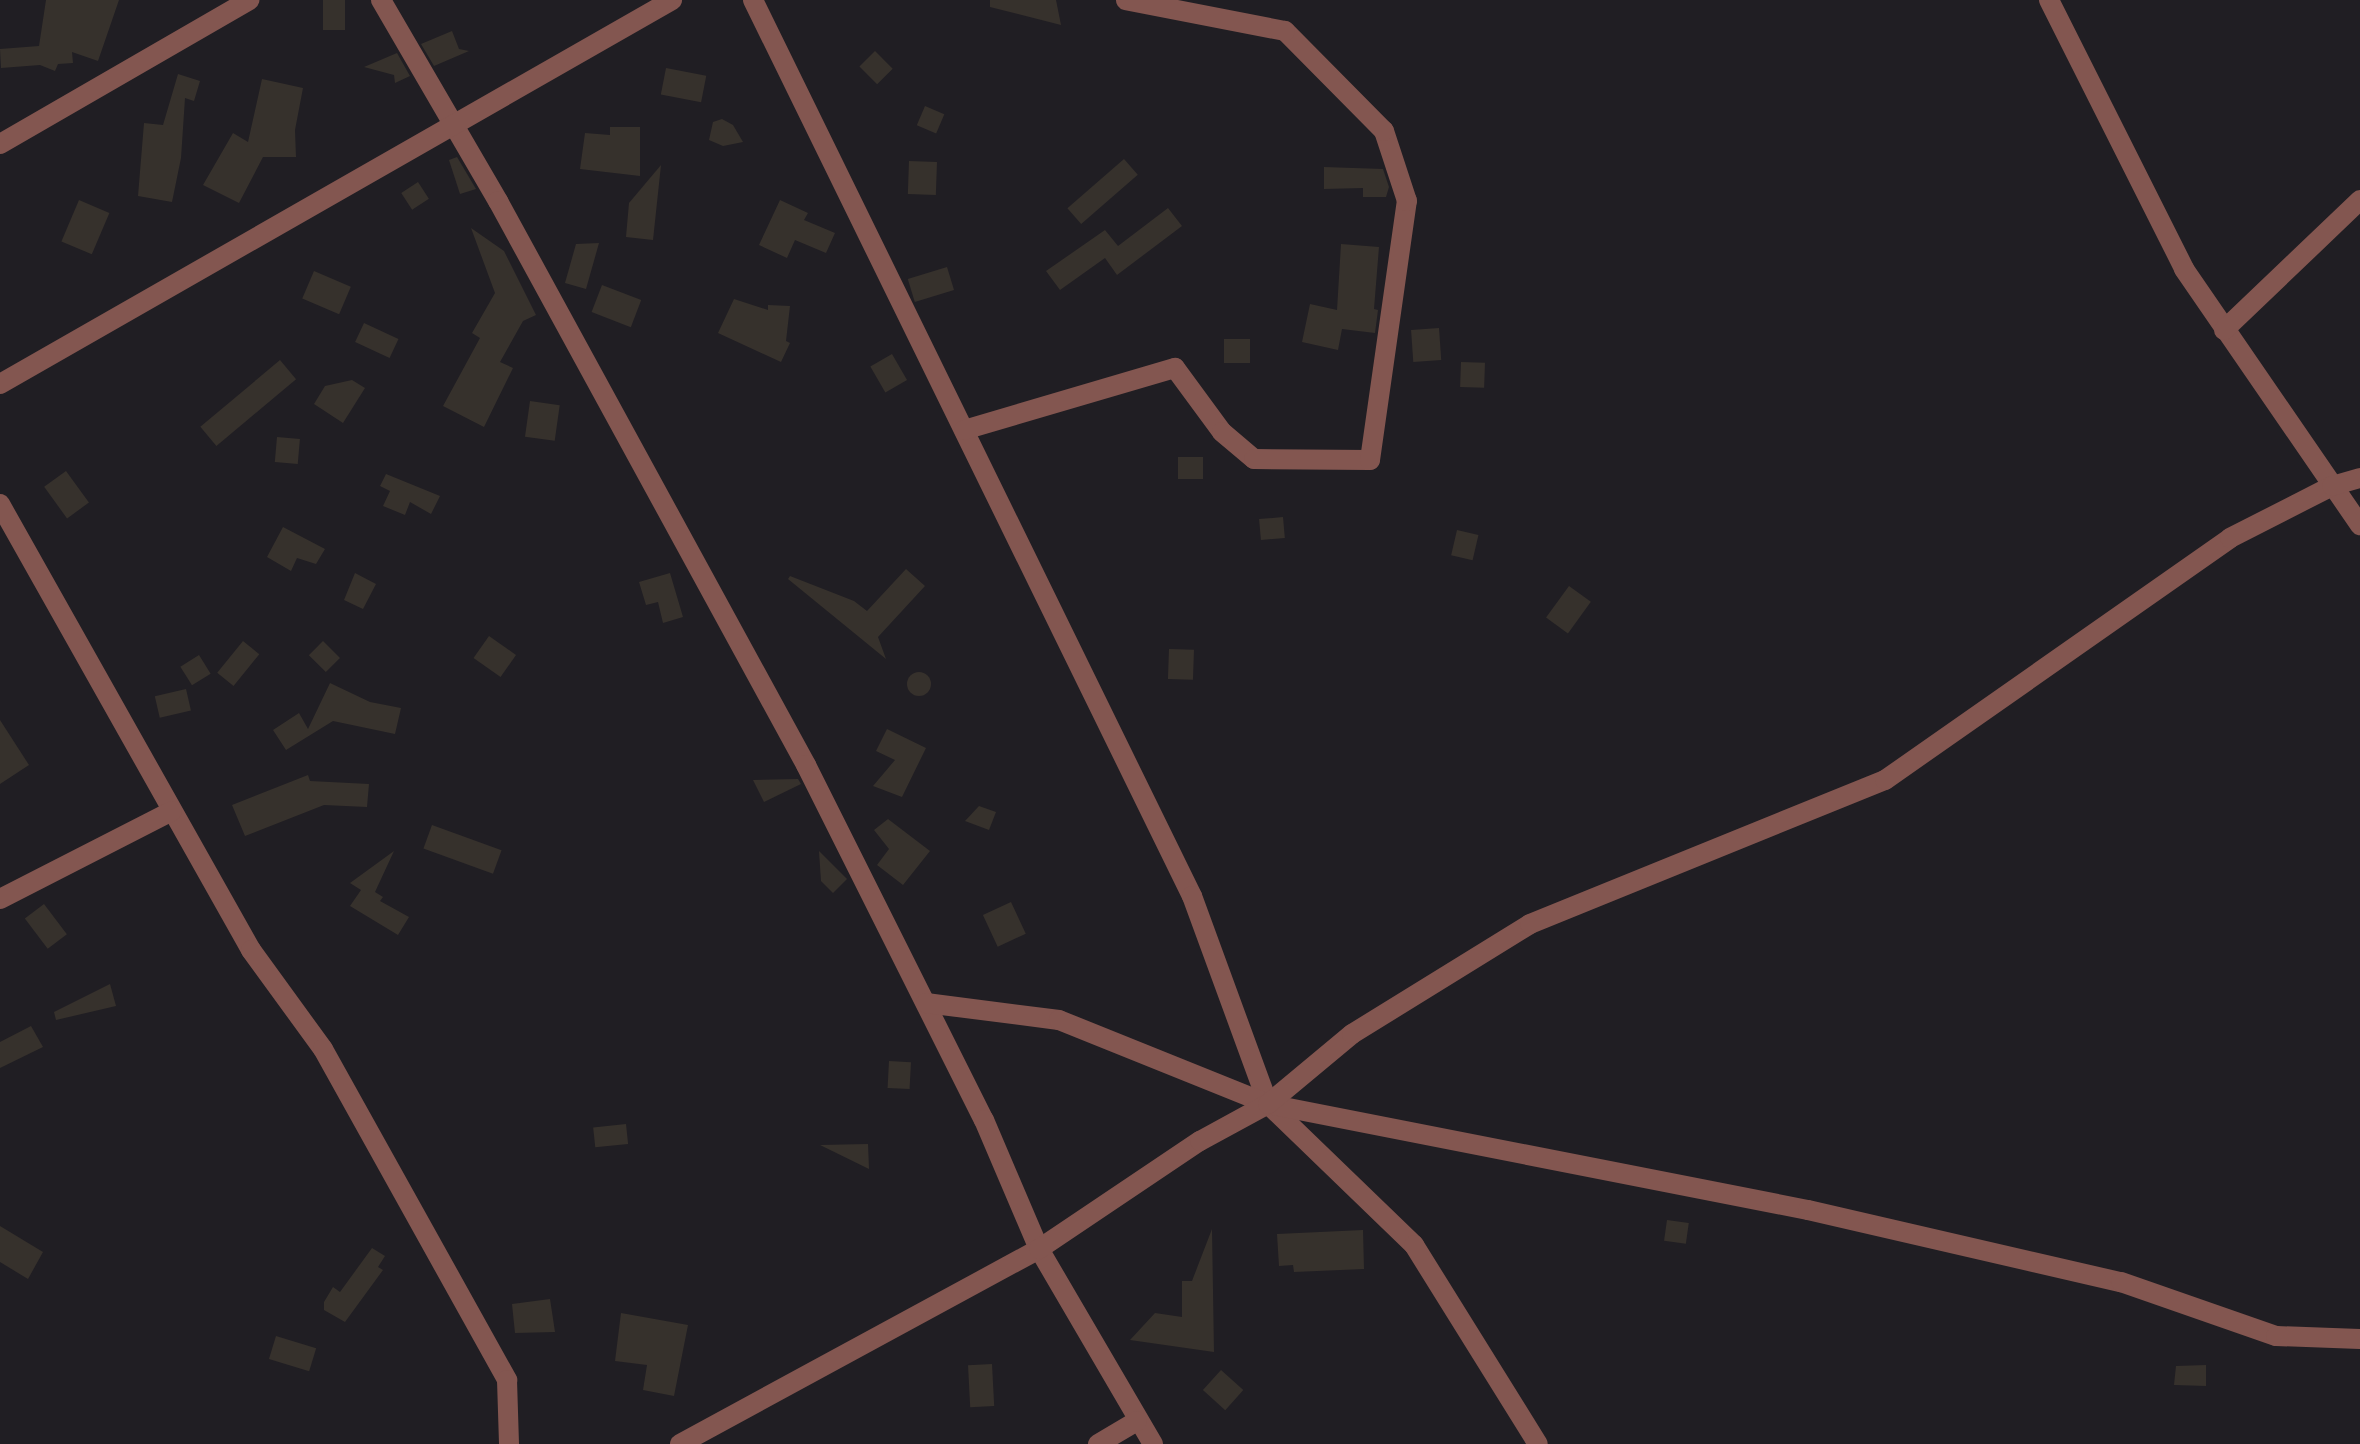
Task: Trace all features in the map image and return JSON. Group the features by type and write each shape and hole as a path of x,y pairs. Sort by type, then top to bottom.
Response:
{"street":[{"path":"0,144 249,0"},
{"path":"381,0 454,125 806,765 984,1120 1039,1249 1153,1444"},
{"path":"0,384 672,0"},
{"path":"753,0 1192,896 1268,1104 1414,1245 1538,1444"},
{"path":"964,430 1175,368 1222,432 1254,459 1370,460 1407,201 1384,131 1285,31 1126,0"},
{"path":"2049,0 2184,269 2360,525"},
{"path":"2224,330 2360,200"},
{"path":"680,1444 1039,1249 1200,1141 1268,1104 1352,1034 1530,924 1885,780 2230,538 2332,486 2360,478"},
{"path":"0,504 251,950 323,1049 507,1380 509,1444"},
{"path":"0,899 172,811"},
{"path":"926,1003 1059,1020 1268,1104 1883,1227 2121,1282 2276,1336 2360,1339"},
{"path":"1098,1444 1137,1421"}],"building":[{"path":"46,0 119,0 98,61 72,52 73,63 58,64 55,71 40,65 1,68 0,49 39,46"},
{"path":"323,0 345,0 345,30 323,30"},
{"path":"990,0 1056,0 1061,25 990,7"},
{"path":"452,31 459,49 469,51 434,66 421,44"},
{"path":"875,51 893,69 877,84 859,67"},
{"path":"397,53 410,76 395,83 394,75 364,67"},
{"path":"666,68 706,76 701,102 661,95"},
{"path":"178,74 200,81 194,101 185,98 181,158 172,202 138,196 144,123 163,125"},
{"path":"262,79 303,88 295,130 296,157 263,157 239,203 203,185 233,133 248,142"},
{"path":"925,106 944,114 936,134 917,125"},
{"path":"722,119 733,125 743,142 723,146 709,140 713,122"},
{"path":"610,127 640,127 640,176 580,169 585,133 610,135"},
{"path":"457,157 476,189 460,194 449,160"},
{"path":"1124,159 1138,175 1081,224 1067,208"},
{"path":"909,161 937,162 936,195 908,194"},
{"path":"661,165 653,240 626,237 629,203"},
{"path":"1324,167 1383,169 1389,187 1386,197 1363,197 1363,188 1324,189"},
{"path":"418,182 429,199 412,210 401,193"},
{"path":"79,200 109,213 92,254 61,241"},
{"path":"780,200 808,213 804,220 835,233 826,253 795,240 787,258 759,245"},
{"path":"1168,208 1182,226 1117,275 1105,258 1060,290 1046,271 1105,230 1118,246"},
{"path":"471,228 504,251 536,315 523,321 500,362 513,368 484,427 443,406 480,338 472,333 495,293"},
{"path":"599,243 586,289 565,283 576,244"},
{"path":"1341,244 1379,247 1374,309 1378,310 1375,333 1342,329 1338,350 1302,342 1310,304 1337,310"},
{"path":"947,267 954,290 915,302 908,279"},
{"path":"314,271 351,287 339,314 302,299"},
{"path":"602,285 641,300 631,327 592,312"},
{"path":"734,299 768,310 768,305 790,306 786,341 790,343 781,362 718,333"},
{"path":"364,323 398,339 390,358 355,342"},
{"path":"1439,328 1441,360 1413,362 1411,330"},
{"path":"1224,339 1250,339 1250,363 1224,363"},
{"path":"892,354 907,380 885,392 870,366"},
{"path":"280,360 296,379 216,446 200,427"},
{"path":"1461,362 1485,363 1484,388 1460,387"},
{"path":"352,380 365,388 343,423 314,404 325,386"},
{"path":"530,401 560,405 555,441 525,437"},
{"path":"277,437 300,439 298,464 275,462"},
{"path":"1178,457 1203,457 1203,479 1178,479"},
{"path":"66,471 89,503 67,518 44,487"},
{"path":"386,474 440,496 431,514 410,502 405,515 383,506 390,491 380,486"},
{"path":"1283,517 1285,538 1261,540 1259,519"},
{"path":"283,527 325,549 316,564 297,558 291,571 267,557"},
{"path":"1457,530 1478,535 1473,560 1451,555"},
{"path":"906,569 925,586 878,637 886,659 788,579 790,576 854,601 867,611"},
{"path":"355,573 376,584 363,609 344,600"},
{"path":"670,573 683,617 663,623 658,602 646,605 639,582"},
{"path":"1569,586 1591,602 1568,633 1546,618"},
{"path":"489,636 516,655 501,677 474,658"},
{"path":"243,641 259,654 234,686 217,673"},
{"path":"323,641 340,658 326,672 309,655"},
{"path":"1169,649 1194,650 1193,680 1168,679"},
{"path":"199,655 211,674 192,685 180,667"},
{"path":"914,672 924,672 931,679 931,689 924,696 914,696 907,689 907,679"},
{"path":"330,683 370,702 401,708 395,734 333,721 286,750 273,730 299,713 308,729"},
{"path":"186,689 191,710 160,718 155,696"},
{"path":"0,720 29,765 0,784"},
{"path":"887,729 926,748 902,797 873,786 895,760 876,751"},
{"path":"308,775 310,781 369,784 367,807 324,805 245,836 232,805"},
{"path":"798,779 801,784 764,802 753,780"},
{"path":"979,806 996,812 989,830 965,821"},
{"path":"888,819 930,851 903,885 877,865 889,849 874,830"},
{"path":"432,825 502,850 493,874 423,848"},
{"path":"394,851 375,892 383,897 380,901 409,917 398,935 350,906 361,890 350,883"},
{"path":"819,851 847,879 833,893 821,881"},
{"path":"1011,902 1026,934 998,947 983,915"},
{"path":"44,904 67,934 48,949 25,918"},
{"path":"110,984 116,1006 56,1020 54,1012"},
{"path":"31,1026 43,1047 0,1068 0,1042"},
{"path":"889,1061 911,1062 910,1089 888,1088"},
{"path":"626,1124 628,1144 595,1147 593,1127"},
{"path":"868,1144 869,1169 820,1145"},
{"path":"1667,1220 1689,1223 1686,1244 1664,1241"},
{"path":"0,1226 43,1252 28,1279 0,1262"},
{"path":"1212,1229 1214,1352 1130,1340 1155,1313 1182,1317 1182,1281 1192,1281"},
{"path":"1363,1230 1364,1269 1294,1272 1293,1265 1279,1266 1277,1234"},
{"path":"372,1248 385,1256 378,1267 383,1270 345,1322 324,1310 324,1302 333,1287 340,1292"},
{"path":"550,1299 555,1332 515,1333 512,1304"},
{"path":"621,1313 688,1325 674,1396 643,1390 647,1365 615,1361"},
{"path":"276,1336 316,1348 309,1371 269,1359"},
{"path":"992,1364 994,1406 970,1407 968,1365"},
{"path":"2206,1365 2206,1386 2174,1385 2176,1366"},
{"path":"1221,1370 1243,1390 1225,1410 1203,1390"}]}
